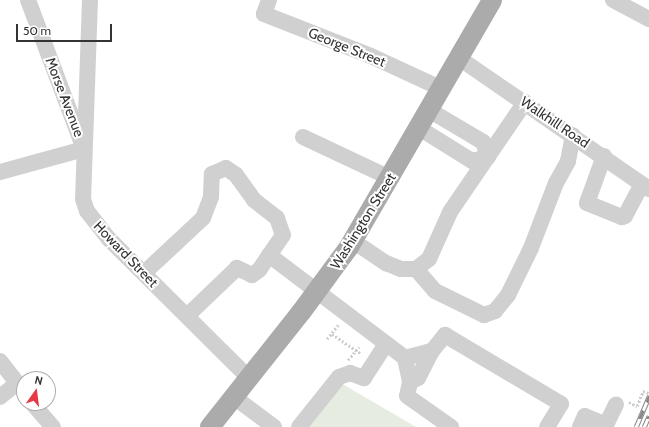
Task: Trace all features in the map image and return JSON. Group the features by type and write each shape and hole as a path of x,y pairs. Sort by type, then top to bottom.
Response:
{"main road":[{"name":"Washington Street","path":"210,427 318,291 353,241 492,0"}],"street":[{"name":"Morse Avenue","path":"28,0 84,149"},
{"name":"Howard Street","path":"90,0 83,199 87,211 110,239 249,378"},
{"name":"George Street","path":"269,0 264,14 372,56 442,89"},
{"path":"613,0 649,19"},
{"name":"Walkhill Road","path":"459,58 646,186"},
{"path":"353,241 386,263 401,269 416,268 429,259 450,212 525,102"},
{"path":"429,110 483,142 488,157"},
{"path":"419,128 472,161 488,157"},
{"path":"416,268 435,291 484,315 495,311 508,295 531,248 556,184 568,161 573,135"},
{"path":"303,137 390,178"},
{"path":"0,172 84,149"},
{"path":"604,156 587,203 622,217 625,216 646,186"},
{"path":"144,273 203,218 211,197 212,174 222,169 236,175 254,200 277,218 281,225 283,235 252,275 237,268 187,316"},
{"path":"269,255 405,358 410,382 407,396 451,427"},
{"path":"410,382 418,378 432,351 445,334 561,404 547,427"},
{"path":"298,427 339,377 350,373 364,378 386,344"},
{"path":"405,358 432,351"},
{"path":"0,397 10,377"},
{"path":"234,397 274,427"},
{"path":"580,427 585,416 606,426 616,404"},
{"path":"39,411 53,427"}],"path":[{"path":"328,339 347,314"},
{"path":"332,334 360,353"},
{"path":"616,404 619,398 637,406 643,391 649,393"}],"shaded area":[{"path":"339,382 416,427 303,427"}],"railway":[{"path":"636,427 649,396"},
{"path":"644,427 649,416"}]}
